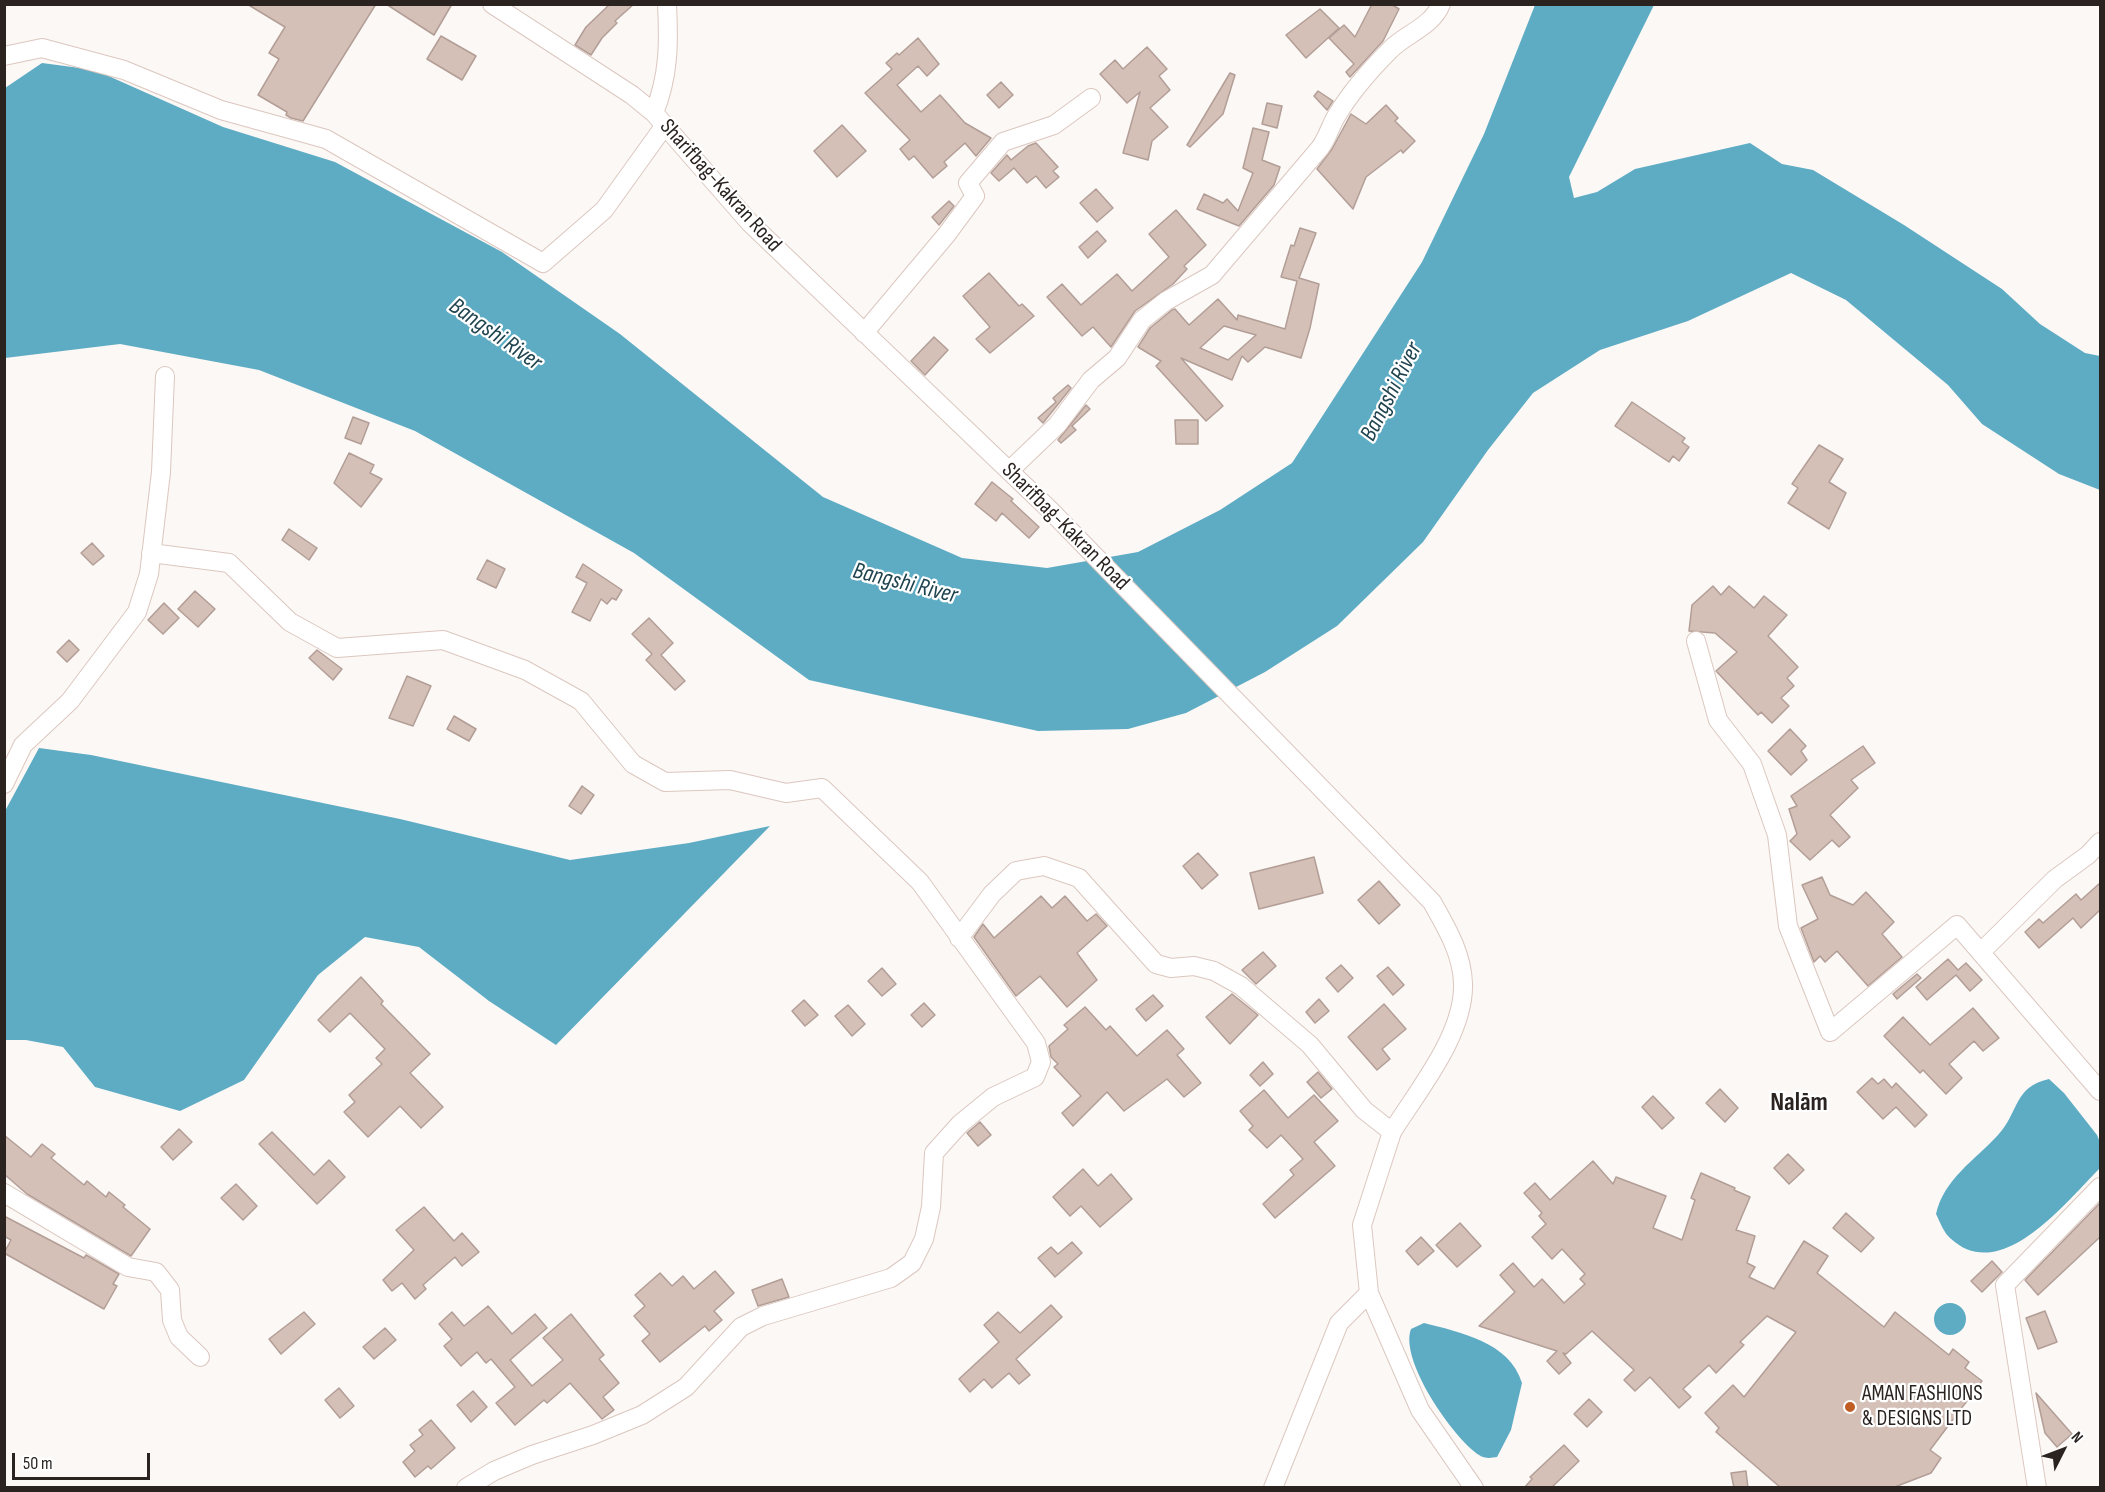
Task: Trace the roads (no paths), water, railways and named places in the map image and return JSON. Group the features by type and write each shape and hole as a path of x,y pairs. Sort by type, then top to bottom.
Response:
{"street":[{"name":"Sharifbag-Kakran Road","path":"492,4 632,95 659,119 750,223 1050,510 1432,902 1454,940 1463,983 1455,1031 1392,1132 1362,1225 1369,1293 1420,1410 1474,1488"},
{"path":"4,56 42,48 124,70 221,110 326,139 543,263 604,210 659,119 669,55 667,4"},
{"path":"1009,471 1057,425 1092,380 1117,358 1142,320 1166,302 1212,275 1320,148 1332,131 1336,117 1358,87 1388,52 1399,41 1419,30 1432,18 1441,4"},
{"path":"864,333 947,234 975,196 968,183 1003,142 1054,125 1091,98"},
{"path":"4,784 24,745 70,700 137,612 149,574 161,472 165,376"},
{"path":"151,553 229,563 290,622 337,648 443,640 525,670 581,701 633,764 665,782 730,780 786,793 822,788 920,882 1036,1043 1041,1062 1035,1077 993,1097 960,1124 934,1153 929,1217 924,1239 912,1263 891,1278 764,1316 741,1327 686,1387 642,1415 593,1436 532,1455 494,1471 466,1488"},
{"path":"1696,641 1718,720 1752,764 1777,835 1788,926 1830,1032 1957,925 2100,1091"},
{"path":"1981,952 2055,879 2088,855 2100,842"},
{"path":"959,938 992,894 1016,872 1044,866 1079,878 1156,964 1171,968 1194,966 1214,971 1241,986 1310,1045 1364,1110 1392,1132"},
{"path":"2037,1488 2005,1285 2100,1187"},
{"path":"4,1193 128,1267 156,1272 170,1290 172,1320 179,1337 200,1357"},
{"path":"1273,1488 1339,1323 1369,1293"}],"water":[{"name":"Bangshi River","path":"1535,5 1654,5 1569,177 1574,198 1597,192 1635,169 1750,143 1782,164 1813,170 1904,225 2002,289 2040,324 2085,353 2100,356 2100,490 2059,474 1982,424 1948,385 1846,300 1791,273 1688,321 1600,350 1533,393 1488,450 1423,542 1337,626 1265,672 1186,713 1128,729 1038,731 809,680 634,553 415,431 259,370 120,344 5,358 5,88 42,63 95,70 223,127 335,162 502,252 620,334 823,497 962,558 1047,568 1138,552 1220,510 1292,463 1422,262 1484,134"},
{"path":"39,748 91,755 400,819 570,860 689,843 770,826 556,1045 489,1001 419,947 365,937 318,975 244,1080 180,1111 95,1087 63,1047 26,1040 5,1040 5,811"},
{"path":"2049,1079 2064,1093 2097,1135 2100,1142 2100,1168 2051,1218 2031,1234 2011,1246 1990,1252 1970,1250 1950,1238 1944,1230 1936,1214 1940,1202 1953,1180 2005,1127 2023,1094 2037,1083"},
{"path":"1950,1303 1961,1308 1966,1319 1961,1330 1950,1335 1939,1330 1934,1319 1939,1308"},
{"path":"1424,1323 1482,1341 1495,1348 1516,1369 1522,1383 1511,1430 1497,1457 1484,1457 1468,1446 1443,1416 1420,1378 1409,1343 1411,1329"}],"place":[{"name":"AMAN FASHIONS & DESIGNS LTD","path":"1850,1407"}],"district":[{"name":"Nalām","path":"1799,1103"}]}
